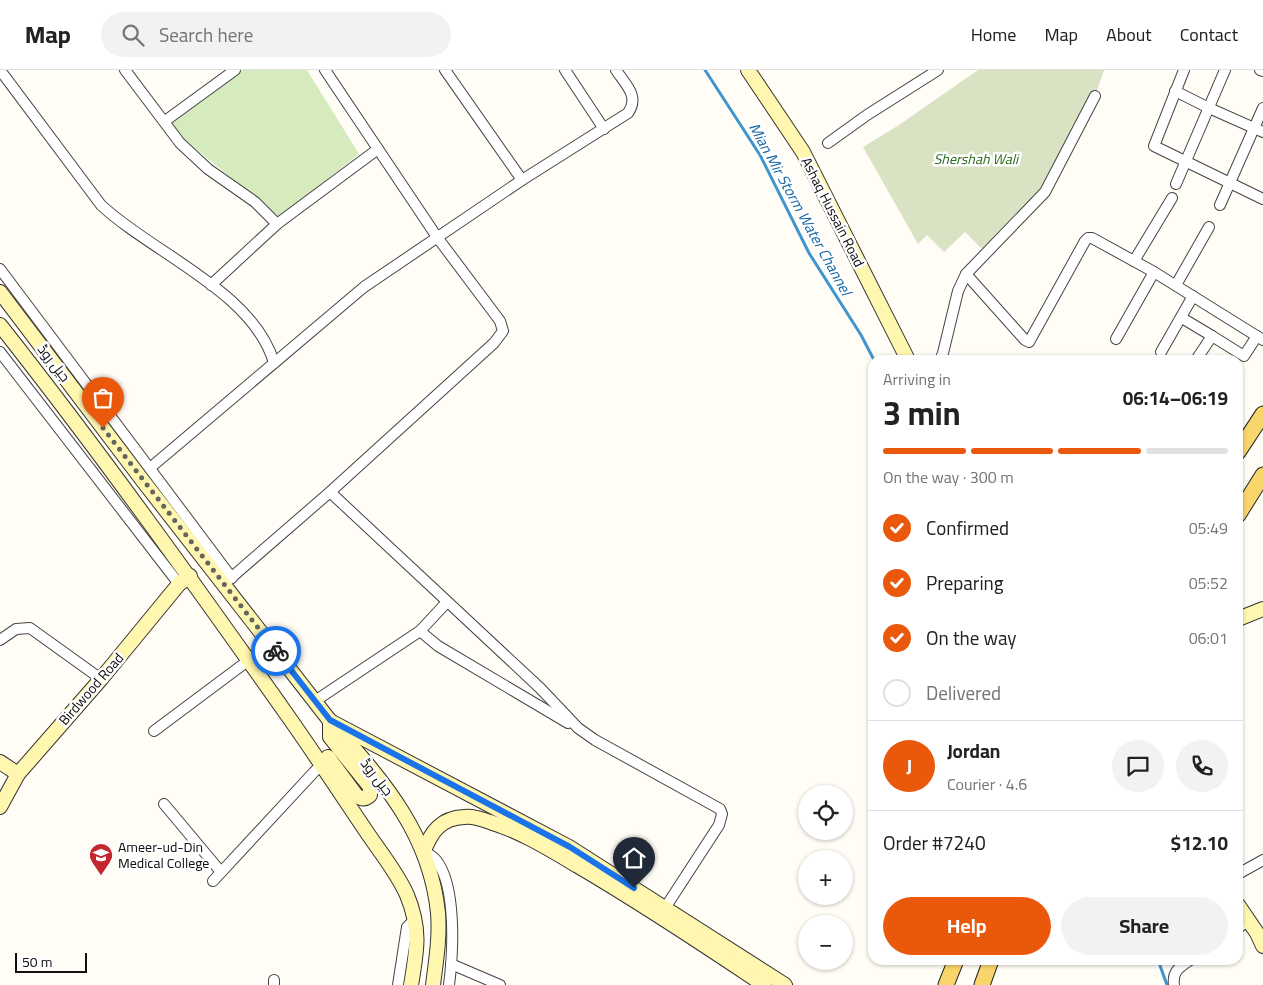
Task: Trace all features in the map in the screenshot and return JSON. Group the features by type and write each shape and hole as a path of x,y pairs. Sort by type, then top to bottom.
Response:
{"main road":[{"name":"Ashaq Hussain Road","path":"748,70 803,152 905,355"},
{"name":"جیل روڈ","path":"0,292 143,482 228,581 330,720 363,758 397,803 415,832 424,851 430,872 438,914 438,938 433,985"},
{"name":"جیل روڈ","path":"0,326 70,414 185,580 249,660 322,764 396,875 415,918 418,945 411,985"},
{"path":"1243,444 1263,414"},
{"path":"1243,507 1263,475"},
{"name":"Birdwood Road","path":"0,807 18,774 185,580"},
{"path":"1243,617 1263,609"},
{"path":"291,720 307,729 356,795 363,799 370,795 370,788 330,736 330,720 570,847 785,985"},
{"path":"0,762 18,774"},
{"path":"424,851 429,836 437,827 454,818 466,816 510,828 540,843 613,886 763,985"},
{"path":"1243,924 1260,931 1263,946"},
{"path":"946,985 954,965"},
{"path":"982,985 989,965"}],"street":[{"path":"0,70 101,205 116,219 165,251 241,310 260,332 270,350 274,364"},
{"path":"125,70 165,121 172,133 192,155 208,169 255,202 278,224"},
{"path":"165,121 235,70"},
{"path":"0,269 150,468 228,581 330,492 494,343 503,331 500,321 437,237 326,70"},
{"path":"445,70 522,180"},
{"path":"565,70 604,129"},
{"path":"150,468 364,287 522,180 628,113 633,106 634,99 616,70"},
{"path":"828,143 867,115 938,70"},
{"path":"1184,70 1154,146 1263,199"},
{"path":"1176,184 1225,70"},
{"path":"1175,91 1259,130"},
{"path":"943,355 958,292 966,274 1045,192 1095,96"},
{"path":"1220,205 1259,130 1263,108"},
{"path":"211,285 278,224 378,148"},
{"path":"1134,261 1172,198"},
{"path":"1176,285 1209,227"},
{"path":"966,274 1025,340 1029,342 1088,238 1154,272 1260,338 1243,355"},
{"path":"1116,339 1154,272"},
{"path":"1161,352 1194,296"},
{"path":"1182,318 1242,355"},
{"path":"1199,355 1212,336"},
{"path":"0,352 185,580"},
{"path":"330,492 540,688 578,728"},
{"path":"316,701 420,631 447,602"},
{"path":"0,640 16,628 30,628 101,678"},
{"path":"420,631 438,646 578,728 595,740 720,809 722,814 720,825 666,908"},
{"path":"154,731 249,660"},
{"path":"213,881 322,764"},
{"path":"164,804 221,872"},
{"path":"424,851 437,862 446,882 451,908 452,964 449,985"},
{"path":"1243,871 1263,860"},
{"path":"398,985 406,927 415,918"},
{"path":"452,964 500,985"},
{"path":"1174,985 1173,976 1177,969 1183,965"}],"green space":[{"path":"243,70 307,70 359,154 279,217 179,135 172,123"},
{"name":"Shershah Wali","path":"978,70 1104,70 1095,96 1045,192 986,253 965,232 944,252 927,235 918,244 863,147 899,125"}],"waterway":[{"name":"Mian Mir Storm Water Channel","path":"705,70 760,155 809,253 861,335 871,355"},
{"name":"Mian Mir Storm Water Channel","path":"1160,965 1167,985"}],"way so far":[{"path":"103,428 276,651"}],"place":[{"name":"Ameer-ud-Din Medical College","path":"101,876"}],"route":[{"path":"276,651 330,720 570,847 634,888"}]}
